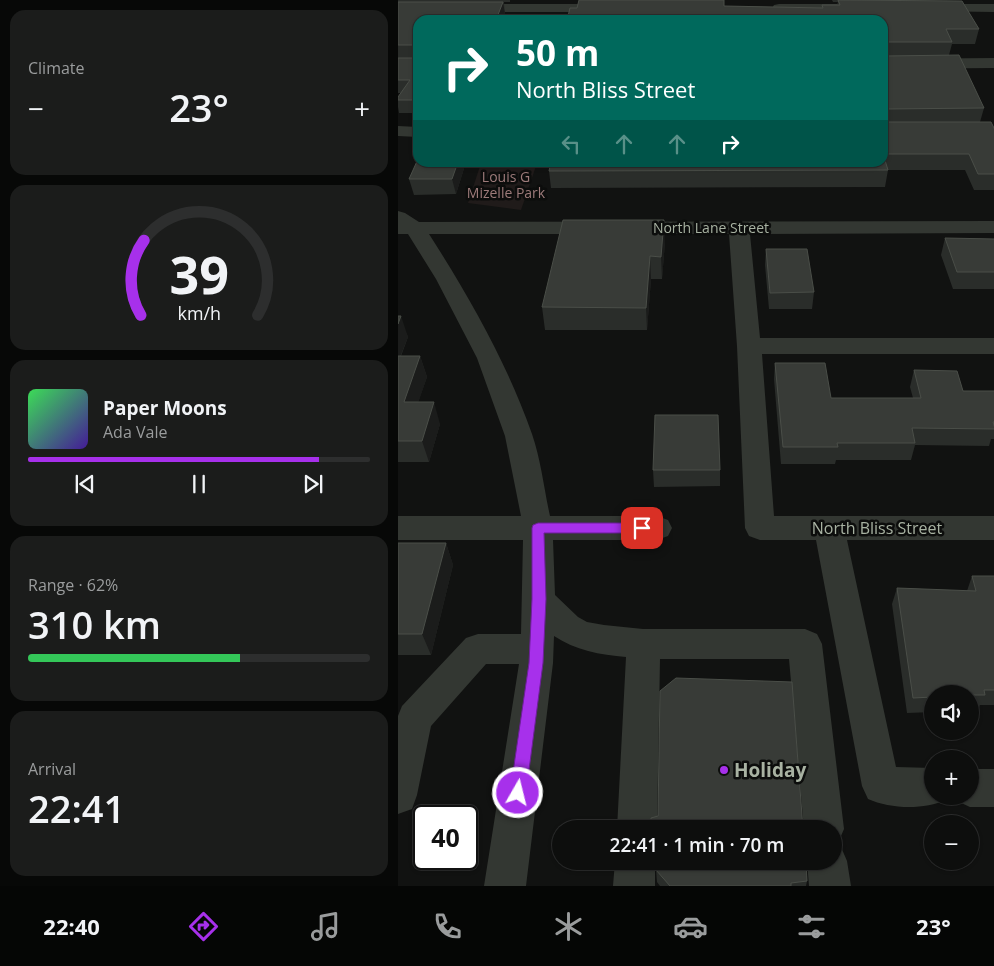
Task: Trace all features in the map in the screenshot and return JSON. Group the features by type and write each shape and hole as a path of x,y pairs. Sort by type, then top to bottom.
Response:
{"street":[{"path":"398,8 632,8"},
{"path":"769,8 877,8"},
{"path":"916,8 994,8"},
{"path":"888,64 994,63"},
{"path":"398,131 413,132"},
{"path":"404,225 447,279 489,358 519,436 538,528 539,599 536,649 505,886"},
{"name":"North Lane Street","path":"404,225 739,228 994,227"},
{"path":"739,228 748,346 994,346"},
{"name":"North Bliss Street","path":"748,346 760,528 994,528"},
{"path":"398,528 657,528"},
{"path":"829,528 881,786 924,787"},
{"path":"539,599 558,622 580,635 643,644 805,644 823,820"},
{"path":"637,820 643,644"},
{"path":"398,795 407,718 478,649 536,649"},
{"path":"979,788 994,788"},
{"path":"634,886 635,870"},
{"path":"828,870 830,886"}],"green space":[{"name":"Louis G Mizelle Park","path":"480,167 536,167 521,210 468,203"}],"building":[{"path":"579,0 724,0 724,6 823,8 822,5 840,5 838,0 962,1 979,29 946,29 952,42 888,42 888,15 568,15 570,8 577,8"},
{"path":"398,2 503,2 498,15 413,15 413,45 398,45"},
{"path":"959,55 984,108 888,109 888,56"},
{"path":"398,58 413,58 413,100 398,100 398,97 410,80 398,80"},
{"path":"888,122 991,122 995,130 995,174 978,174 969,154 888,154"},
{"path":"414,167 456,167 452,179 409,179"},
{"path":"550,167 887,167 888,170 549,171"},
{"path":"563,220 664,220 661,257 650,256 646,308 542,307"},
{"path":"945,238 995,239 995,272 957,272"},
{"path":"766,249 807,249 814,292 770,293"},
{"path":"398,356 420,356 404,402 434,402 422,441 398,441"},
{"path":"775,363 825,363 831,398 921,398 914,370 957,371 963,391 995,391 995,422 993,422 995,429 912,428 915,443 837,443 838,447 783,447"},
{"path":"655,415 718,415 720,470 653,470"},
{"path":"398,543 446,543 422,634 398,634"},
{"path":"972,576 995,576 995,690 984,690 985,695 979,695 979,685 924,685 924,697 913,698 897,588 976,591"},
{"name":"Holiday","path":"676,678 792,682 802,820 651,820 651,818 658,816 660,691"},
{"path":"656,870 806,870 807,881 791,883 791,886 670,886"}],"place":[{"name":"Holiday","path":"724,770"}],"route":[{"path":"518,793 536,663 539,599 538,528 642,528"}]}
